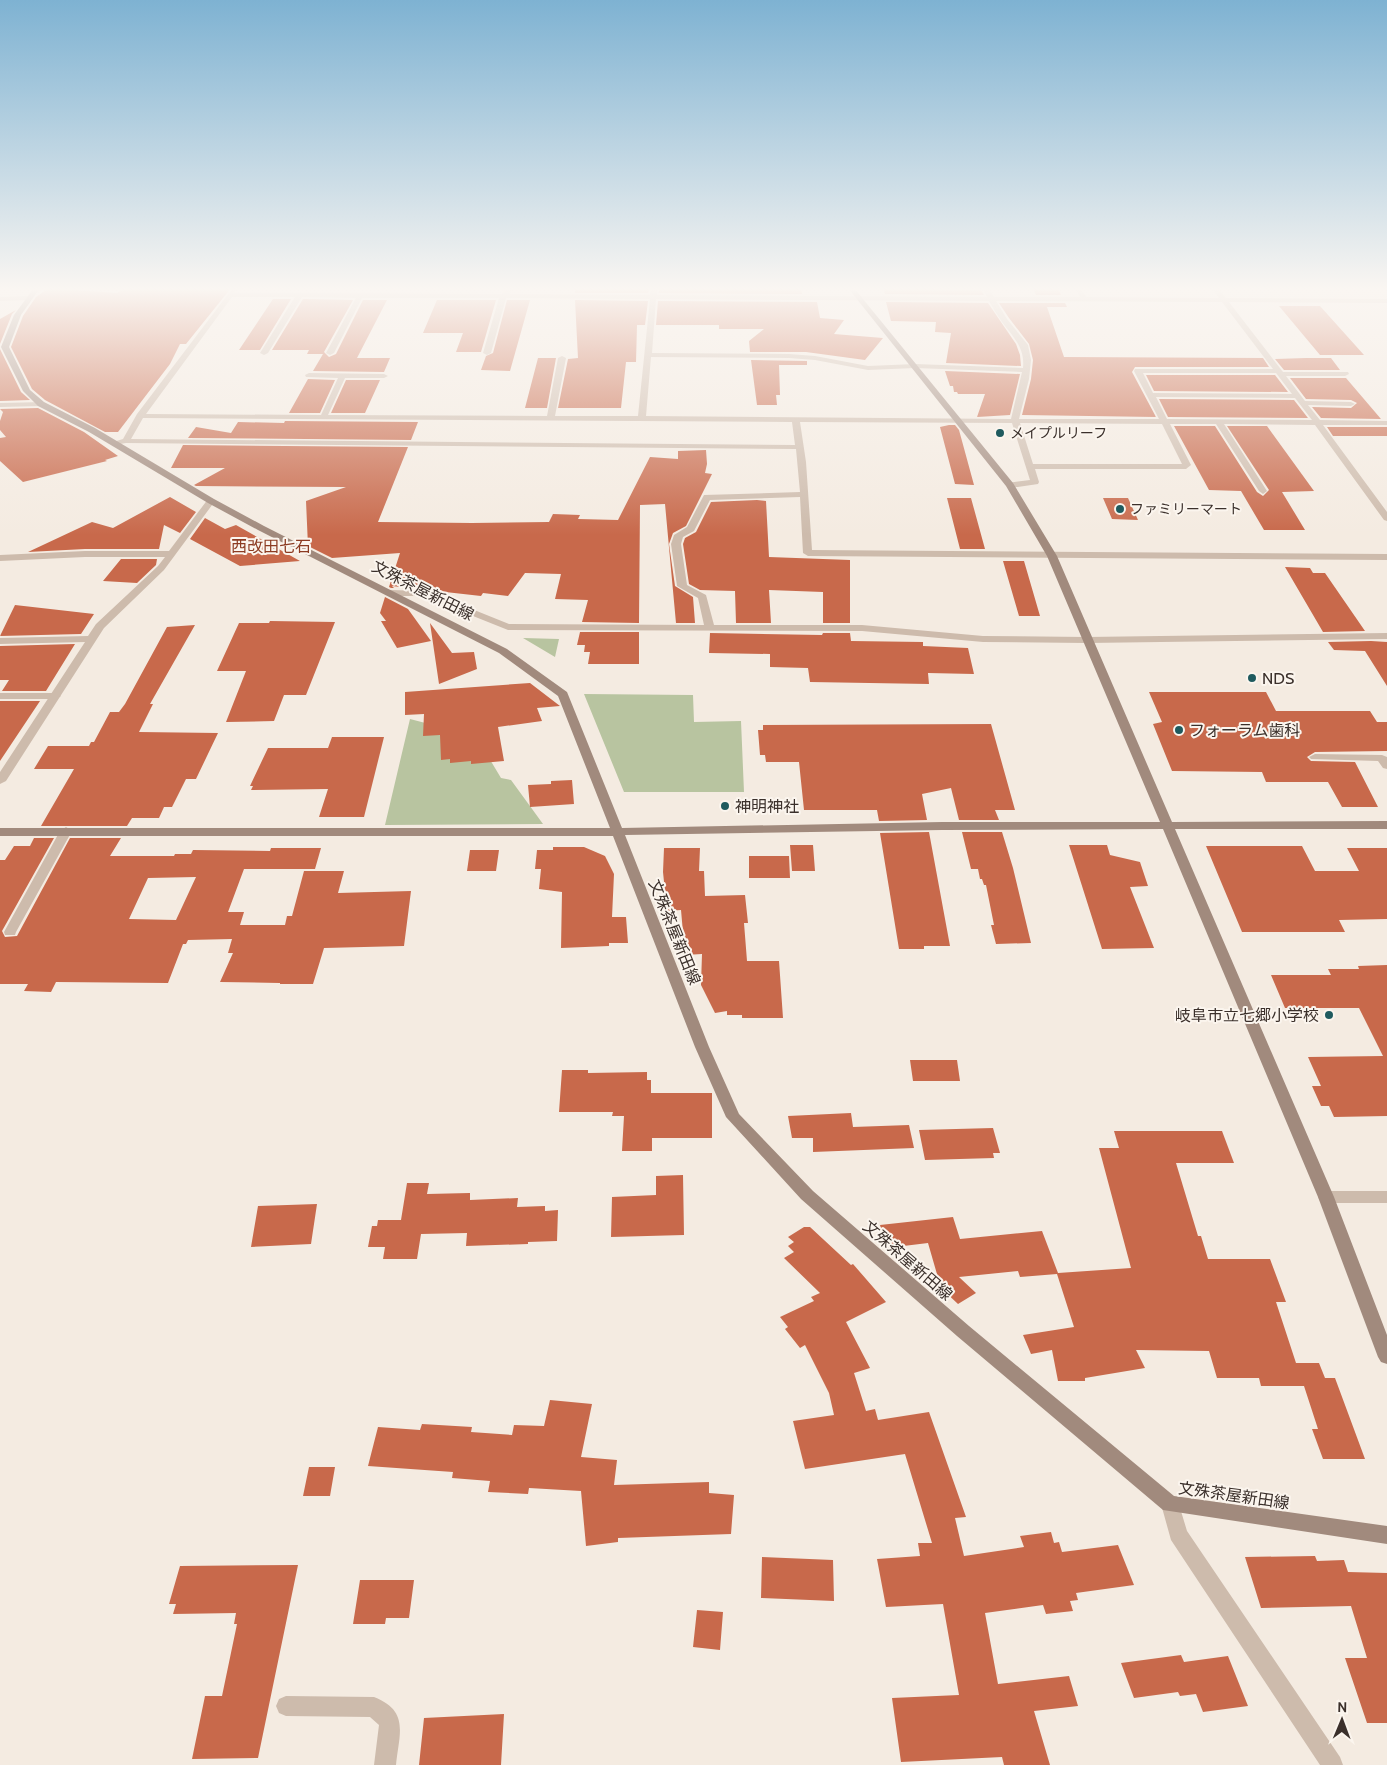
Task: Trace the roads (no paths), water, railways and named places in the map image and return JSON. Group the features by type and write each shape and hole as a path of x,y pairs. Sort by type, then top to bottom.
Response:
{"street":[{"name":"文殊茶屋新田線","path":"15,370 27,391 41,404 120,442 211,501 503,651 562,694 698,1038 733,1117 807,1194 963,1331 1170,1504 1387,1535"},
{"path":"120,442 174,370"},
{"path":"551,418 560,370"},
{"path":"642,419 646,370"},
{"path":"918,370 1010,485 1052,556 1086,640 1167,824 1326,1197 1387,1357"},
{"path":"1010,485 1035,482 1015,420 1026,370"},
{"path":"1030,466 1182,467 1187,465 1138,371 1345,374"},
{"path":"1278,372 1387,518"},
{"path":"309,375 384,376"},
{"path":"323,418 342,376"},
{"path":"1151,395 1297,396"},
{"path":"1303,403 1351,404"},
{"path":"0,405 41,404"},
{"path":"140,416 1387,423"},
{"path":"796,420 802,462 808,553 1387,557"},
{"path":"1218,422 1263,491"},
{"path":"120,442 799,447"},
{"path":"710,628 703,597 682,586 676,544 679,535 691,529 707,496 804,494"},
{"path":"0,781 100,626 161,568 211,501"},
{"path":"0,558 86,554 172,554"},
{"path":"388,593 424,593 508,627 862,628 983,639 1086,640 1387,636"},
{"path":"0,640 92,639"},
{"path":"0,696 56,696"},
{"path":"1315,758 1382,758 1387,766"},
{"path":"0,832 617,832 1167,824 1387,825"},
{"path":"10,932 66,832"},
{"path":"1326,1197 1387,1197"},
{"path":"1170,1504 1178,1534 1332,1765"},
{"path":"286,1706 374,1707 390,1721 385,1765"}],"place":[{"name":"メイプルリーフ","path":"1000,433"},
{"name":"ファミリーマート","path":"1120,509"},
{"name":"NDS","path":"1252,678"},
{"name":"フォーラム歯科","path":"1179,730"},
{"name":"神明神社","path":"725,806"},
{"name":"岐阜市立七郷小学校","path":"1329,1015"}],"district":[{"name":"西改田七石","path":"271,546"}]}
